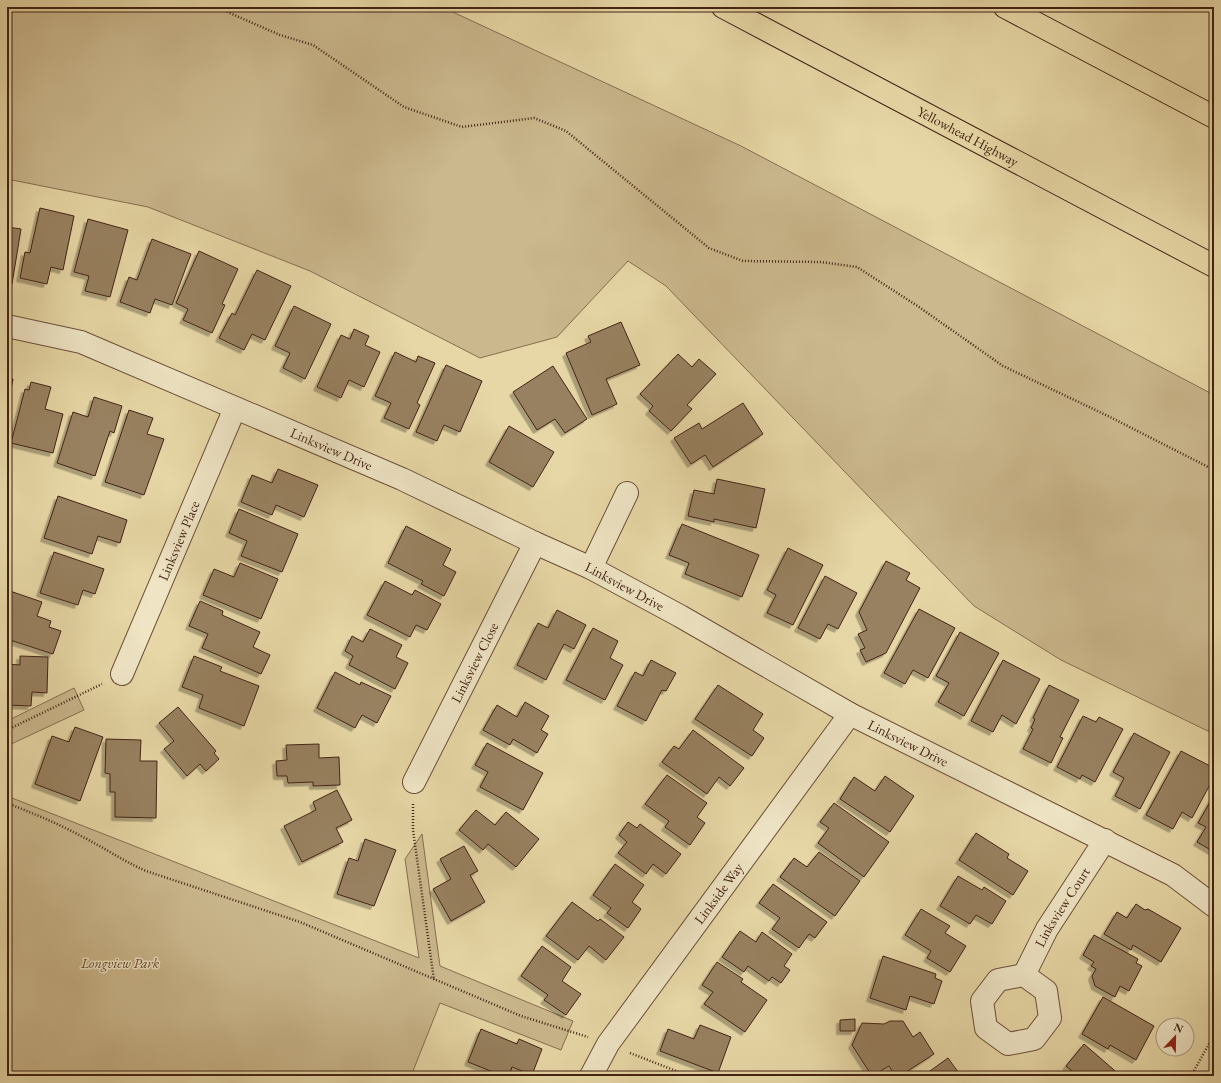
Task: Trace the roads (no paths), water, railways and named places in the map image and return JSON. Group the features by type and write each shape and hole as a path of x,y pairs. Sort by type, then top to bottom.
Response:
{"highway":[{"name":"Yellowhead Highway","path":"722,7 1214,266"},
{"path":"1005,7 1214,117"}],"street":[{"name":"Linksview Drive","path":"7,326 81,342 402,479 535,543 591,568 680,616 850,714 1173,875 1202,895 1214,906"},
{"name":"Linksview Place","path":"122,674 235,408"},
{"path":"591,568 627,493"},
{"name":"Linksview Close","path":"414,782 535,543"},
{"name":"Linkside Way","path":"591,1076 608,1044 850,714"},
{"name":"Linksview Court","path":"1024,975 1047,929 1105,840"}],"park label":[{"name":"Longview Park","path":"120,963"}]}
